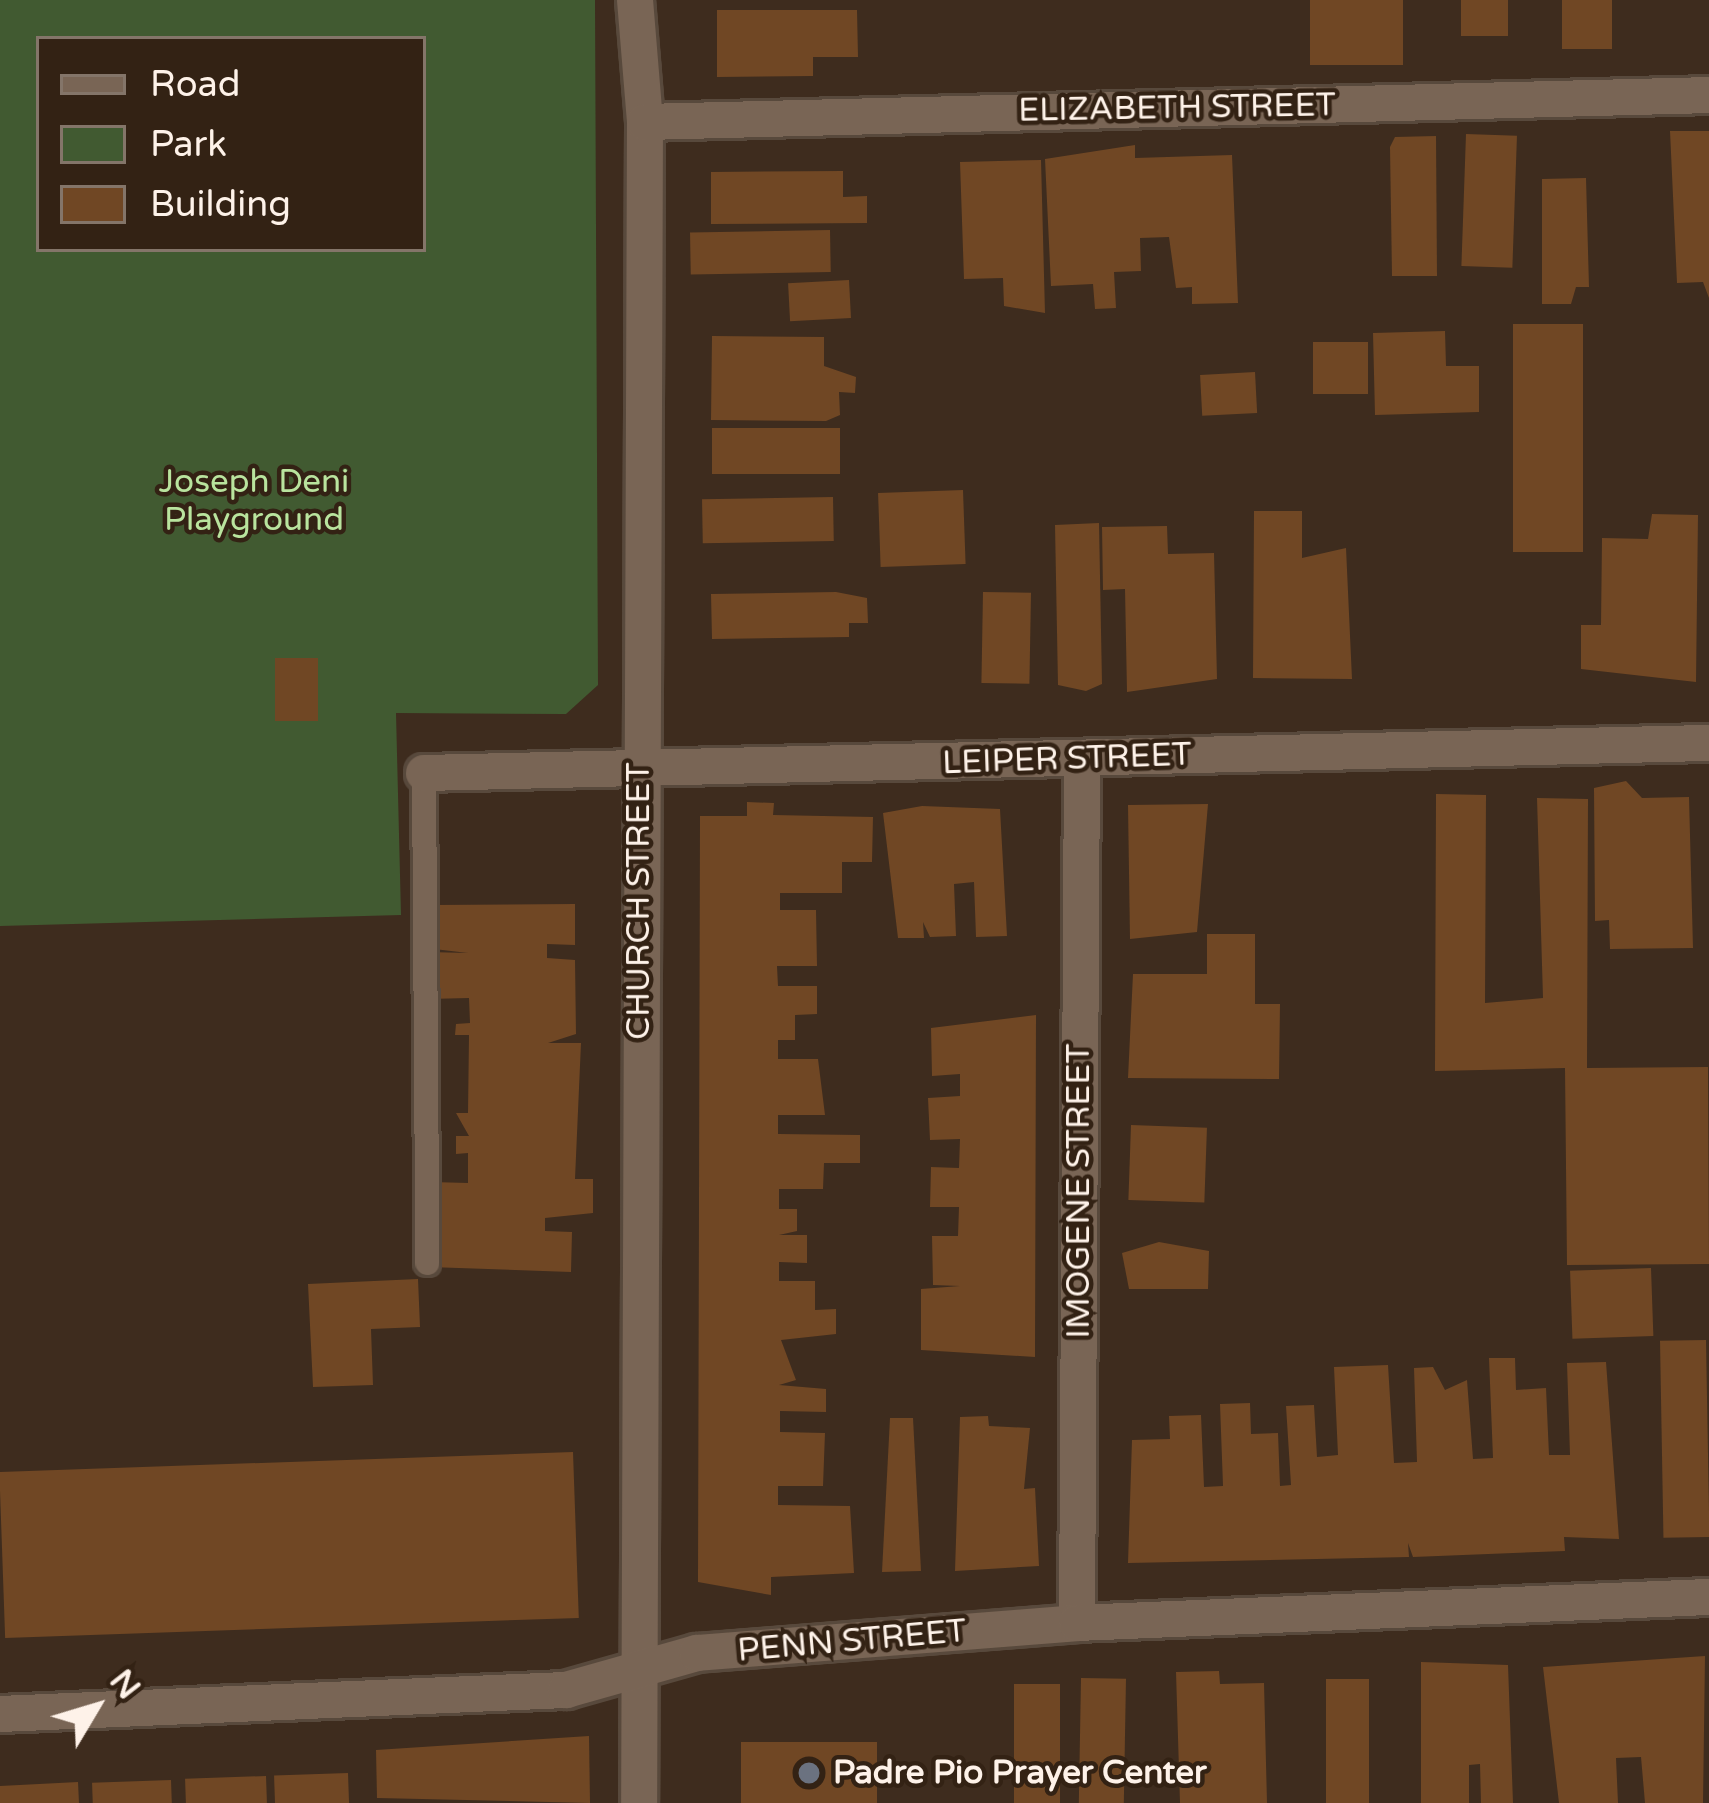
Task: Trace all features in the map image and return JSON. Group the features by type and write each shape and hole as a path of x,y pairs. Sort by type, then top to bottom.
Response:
{"street":[{"name":"CHURCH STREET","path":"635,0 645,122 639,772 639,1803"},
{"name":"ELIZABETH STREET","path":"645,122 1709,95"},
{"name":"LEIPER STREET","path":"424,773 639,772 1709,743"},
{"name":"IMOGENE STREET","path":"1077,1623 1082,759"},
{"name":"PENN STREET","path":"0,1714 566,1690 641,1676 697,1654 1077,1623 1709,1597"}],"lane":[{"path":"424,773 427,1263"}],"green space":[{"name":"Joseph Deni Playground","path":"0,0 595,0 598,685 566,714 396,713 401,915 0,926"}],"building":[{"path":"1310,0 1403,0 1403,65 1310,65"},
{"path":"1461,0 1508,0 1508,36 1461,36"},
{"path":"1562,0 1612,0 1612,49 1562,49"},
{"path":"717,10 857,10 858,57 813,57 813,76 717,77"},
{"path":"1670,131 1709,131 1709,298 1703,282 1677,283"},
{"path":"1466,134 1517,136 1512,268 1461,266"},
{"path":"1436,136 1437,276 1392,276 1390,147 1395,137"},
{"path":"1135,145 1135,158 1232,155 1238,303 1192,304 1192,287 1176,288 1169,237 1140,238 1141,271 1114,272 1116,308 1095,309 1093,284 1051,286 1045,159"},
{"path":"1041,160 1045,313 1004,306 1003,278 964,279 960,162"},
{"path":"843,171 843,197 867,196 867,223 711,224 711,172"},
{"path":"1586,178 1589,287 1576,287 1571,304 1542,304 1542,179"},
{"path":"830,230 831,272 691,274 690,232"},
{"path":"849,280 851,318 790,321 788,283"},
{"path":"1513,324 1583,324 1583,552 1513,552"},
{"path":"1445,331 1446,366 1479,366 1479,412 1375,415 1373,333"},
{"path":"712,336 824,337 824,366 856,377 855,393 839,392 840,415 826,421 711,420"},
{"path":"1313,342 1368,342 1368,394 1313,394"},
{"path":"1255,372 1257,413 1202,416 1200,375"},
{"path":"712,428 840,428 840,474 712,474"},
{"path":"963,490 966,564 881,567 878,493"},
{"path":"833,497 834,541 703,543 702,499"},
{"path":"1254,511 1302,511 1302,558 1346,548 1352,679 1253,678"},
{"path":"1652,514 1698,515 1696,682 1581,669 1581,625 1601,625 1602,538 1648,539"},
{"path":"1099,523 1102,684 1086,691 1058,685 1055,525"},
{"path":"1167,526 1168,554 1214,553 1217,679 1127,692 1125,589 1103,590 1102,527"},
{"path":"836,592 867,598 868,623 849,623 849,637 712,639 711,594"},
{"path":"983,592 1031,593 1029,684 981,683"},
{"path":"275,658 318,658 318,721 275,721"},
{"path":"1626,781 1642,798 1689,797 1693,948 1610,949 1609,920 1595,921 1594,788"},
{"path":"1436,794 1486,795 1485,1003 1543,998 1537,798 1588,799 1587,1068 1708,1067 1709,1264 1567,1265 1565,1068 1435,1071"},
{"path":"747,802 774,803 773,815 873,817 872,862 842,862 842,893 780,893 780,910 816,910 817,966 777,966 778,986 817,986 817,1014 795,1015 795,1040 778,1040 778,1059 818,1059 825,1115 778,1115 778,1134 860,1135 860,1163 824,1163 823,1189 779,1189 779,1209 797,1209 797,1231 779,1235 807,1235 807,1263 779,1262 779,1281 815,1281 815,1310 836,1309 836,1334 781,1340 796,1380 779,1385 826,1389 826,1412 780,1411 780,1432 825,1433 823,1486 778,1486 778,1505 850,1506 854,1573 771,1577 771,1595 698,1582 700,816 747,816"},
{"path":"1208,804 1197,932 1130,939 1128,805"},
{"path":"922,806 1000,809 1007,936 976,937 974,882 954,884 956,936 930,937 923,922 924,938 898,938 883,813"},
{"path":"575,904 575,945 547,944 547,958 575,960 576,1034 548,1043 581,1043 575,1179 593,1179 593,1213 545,1218 545,1231 572,1232 571,1272 429,1267 432,1182 468,1183 468,1153 456,1154 456,1136 469,1136 456,1113 468,1113 469,1035 455,1035 456,1024 470,1023 469,998 428,999 428,952 468,953 434,949 434,905"},
{"path":"1207,934 1255,934 1255,1004 1280,1004 1279,1079 1128,1078 1133,974 1207,974"},
{"path":"1036,1015 1035,1357 921,1350 921,1289 960,1286 933,1285 932,1236 958,1236 959,1207 930,1207 931,1167 959,1168 960,1139 930,1140 928,1098 960,1096 960,1074 932,1076 931,1028"},
{"path":"1131,1125 1207,1128 1204,1203 1128,1200"},
{"path":"1159,1242 1209,1251 1208,1289 1129,1289 1122,1253"},
{"path":"1651,1268 1653,1336 1572,1339 1570,1271"},
{"path":"418,1279 420,1327 371,1329 373,1385 313,1387 308,1284"},
{"path":"1706,1340 1709,1537 1663,1538 1660,1341"},
{"path":"1489,1358 1515,1358 1516,1390 1546,1388 1549,1455 1570,1455 1567,1363 1606,1362 1619,1539 1564,1537 1565,1551 1413,1557 1408,1543 1409,1557 1128,1563 1132,1440 1170,1439 1169,1416 1201,1415 1204,1487 1223,1486 1220,1404 1250,1403 1251,1434 1278,1433 1280,1486 1291,1485 1286,1406 1314,1405 1317,1457 1338,1455 1334,1367 1388,1365 1394,1463 1417,1462 1414,1368 1433,1367 1445,1390 1467,1380 1473,1459 1493,1458"},
{"path":"988,1416 989,1426 1030,1428 1024,1489 1035,1488 1039,1566 955,1571 960,1417"},
{"path":"890,1418 913,1418 921,1571 882,1572"},
{"path":"573,1452 579,1618 5,1638 0,1472"},
{"path":"1705,1656 1703,1803 1645,1803 1641,1757 1616,1758 1618,1803 1559,1803 1543,1667"},
{"path":"1421,1662 1508,1665 1513,1803 1481,1803 1480,1764 1469,1765 1469,1803 1421,1803"},
{"path":"1219,1671 1220,1684 1264,1683 1267,1803 1180,1803 1176,1672"},
{"path":"1081,1678 1126,1679 1124,1803 1079,1803"},
{"path":"1326,1679 1369,1679 1369,1803 1326,1803"},
{"path":"1014,1684 1060,1684 1060,1803 1014,1803"},
{"path":"589,1736 590,1803 377,1798 376,1750"},
{"name":"Padre Pio Prayer Center","path":"741,1742 877,1742 877,1803 741,1803"},
{"path":"348,1773 349,1803 275,1803 274,1776"},
{"path":"266,1776 267,1803 186,1803 185,1779"},
{"path":"171,1780 172,1803 93,1803 92,1783"},
{"path":"78,1782 79,1803 0,1803 0,1786"}],"place":[{"name":"Padre Pio Prayer Center","path":"809,1773"}]}
